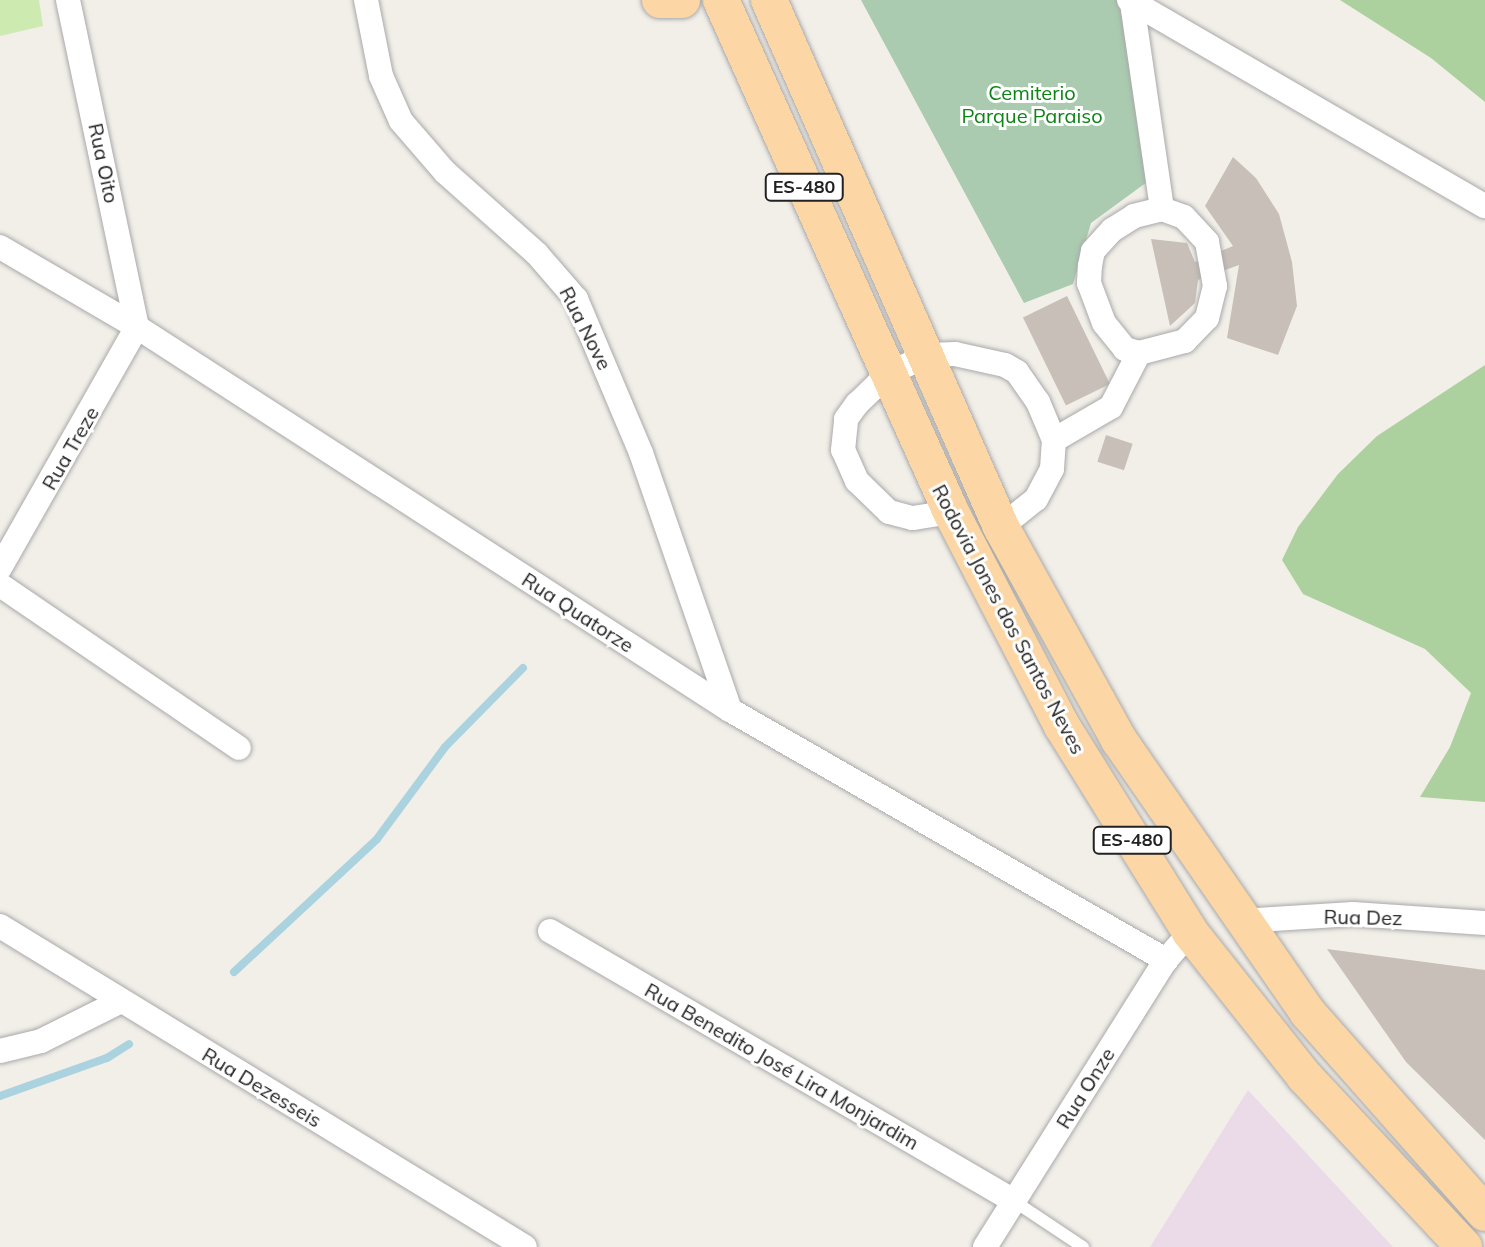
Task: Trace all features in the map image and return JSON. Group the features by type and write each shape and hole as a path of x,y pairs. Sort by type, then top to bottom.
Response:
{"main road":[{"path":"660,0 682,0"},
{"name":"Rodovia Jones dos Santos Neves","path":"721,0 951,512 1062,726 1190,932 1305,1077 1464,1247"},
{"name":"Rodovia Jones dos Santos Neves","path":"769,0 928,355 1001,527 1119,740 1241,921 1308,1013 1485,1213"}],"street":[{"name":"Rua Oito","path":"68,0 137,327"},
{"name":"Rua Nove","path":"366,0 381,76 401,121 445,172 537,254 576,299 641,453 730,710"},
{"path":"1131,1 1485,206"},
{"path":"1131,1 1162,209"},
{"path":"1162,209 1184,217 1207,242 1215,286 1207,318 1185,341 1139,353 1125,349 1104,323 1089,283 1090,266 1101,238 1134,216 1162,209"},
{"name":"Rua Quatorze","path":"0,247 137,327 730,710 1166,960"},
{"name":"Rua Treze","path":"0,568 137,327"},
{"path":"1054,440 1111,407 1139,353"},
{"path":"951,512 912,518 889,512 849,468 841,437 846,419 888,374 928,355 990,359 1017,372 1038,402 1054,440 1052,469 1036,499 1001,527"},
{"path":"0,585 239,748"},
{"name":"Rua Dez","path":"1241,921 1353,914 1485,923"},
{"name":"Rua Dezesseis","path":"0,926 525,1247"},
{"name":"Rua Benedito José Lira Monjardim","path":"550,931 1014,1201"},
{"name":"Rua Onze","path":"985,1247 1166,960 1190,932"},
{"path":"0,1051 41,1041 121,1001"}],"lane":[{"path":"1014,1201 1083,1247"}],"shaded area":[{"path":"1248,1090 1393,1247 1150,1247"}],"green space":[{"path":"0,0 39,0 43,26 0,36"},
{"name":"Cemiterio Parque Paraiso","path":"861,0 1120,0 1147,182 1091,223 1073,284 1024,303"},
{"path":"1340,0 1485,0 1485,102 1431,58"},
{"path":"1485,365 1485,802 1420,797 1450,747 1471,693 1425,649 1303,594 1282,560 1298,527 1338,474 1377,436"}],"building":[{"path":"1233,157 1256,178 1279,214 1292,262 1297,306 1278,355 1227,338 1239,265 1198,280 1195,303 1170,326 1151,239 1187,243 1195,262 1233,246 1205,206"},
{"path":"1067,296 1110,384 1066,406 1023,317"},
{"path":"1106,435 1133,444 1124,470 1097,462"},
{"path":"1327,949 1485,970 1485,1140 1406,1062"}],"waterway":[{"path":"234,972 377,839 445,747 523,668"},
{"path":"0,1096 107,1058 129,1044"}]}
